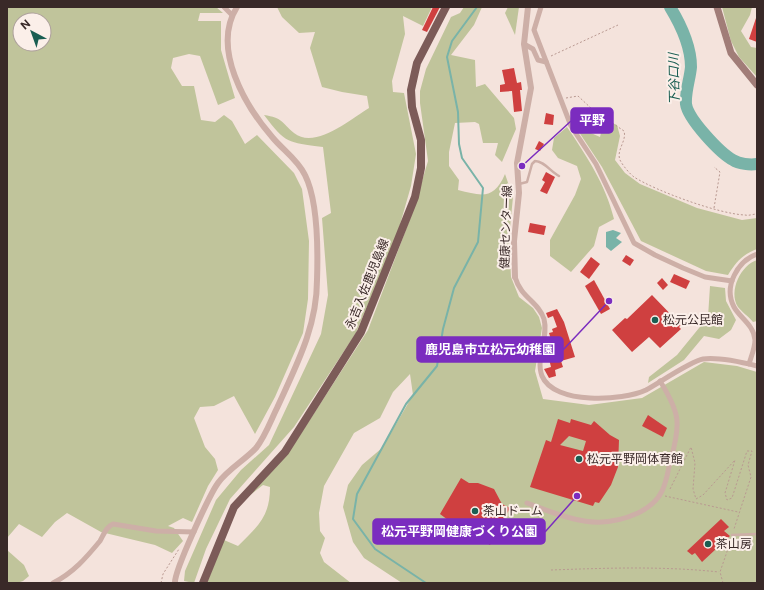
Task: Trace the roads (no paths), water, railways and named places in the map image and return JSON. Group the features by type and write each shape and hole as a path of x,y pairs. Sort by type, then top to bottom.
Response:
{"main road":[{"name":"永吉入佐鹿児島線","path":"203,583 234,507 285,452 361,332 415,197 421,168 421,140 412,107 411,90 416,63 446,7"},
{"path":"717,7 731,54 757,85"}],"street":[{"path":"224,7 232,15"},
{"path":"175,583 174,577 217,483 257,447 266,430 301,355 316,306 318,278 315,214 311,189 304,173 260,122 248,105 240,89 229,51 228,26 237,7"},
{"name":"健康センター線","path":"528,7 524,44 531,88 517,163 519,184 514,241 515,277 523,294 538,308 546,327 540,371 543,378 556,390 572,395 592,398 614,397 646,390 702,359 757,366"},
{"path":"541,7 534,30 571,126 596,164 634,243 655,255 705,277 732,281"},
{"path":"524,44 533,49 538,60 545,60"},
{"path":"750,364 755,340 751,329 735,309 731,301 732,281 744,261 757,254"},
{"path":"527,504 570,520 589,523 625,519 654,503 660,494 678,433 674,406 660,381"},
{"path":"53,583 69,575 77,568 100,540 108,526 113,524 156,531 194,532"}],"lane":[{"path":"519,184 527,182 532,164 536,161 544,163 550,171 559,176"},
{"path":"732,535 757,534"}],"water":[{"path":"613,230 621,233 616,238 622,242 611,251 606,247 606,232"}],"waterway":[{"path":"426,583 375,549 353,519 357,494 406,404 437,366 443,329 454,288 478,242 483,188 462,158 459,144 458,112 447,57 452,41 477,7"},
{"name":"下谷口川","path":"670,7 681,28 691,59 686,104 692,118 705,135 727,156 741,163 757,164"}],"place":[{"name":"平野","path":"522,166"},
{"name":"鹿児島市立松元幼稚園","path":"609,301"},
{"name":"松元公民館","path":"655,320"},
{"name":"松元平野岡体育館","path":"579,459"},
{"name":"松元平野岡健康づくり公園","path":"577,496"},
{"name":"茶山ドーム","path":"475,511"},
{"name":"茶山房","path":"708,544"}]}
